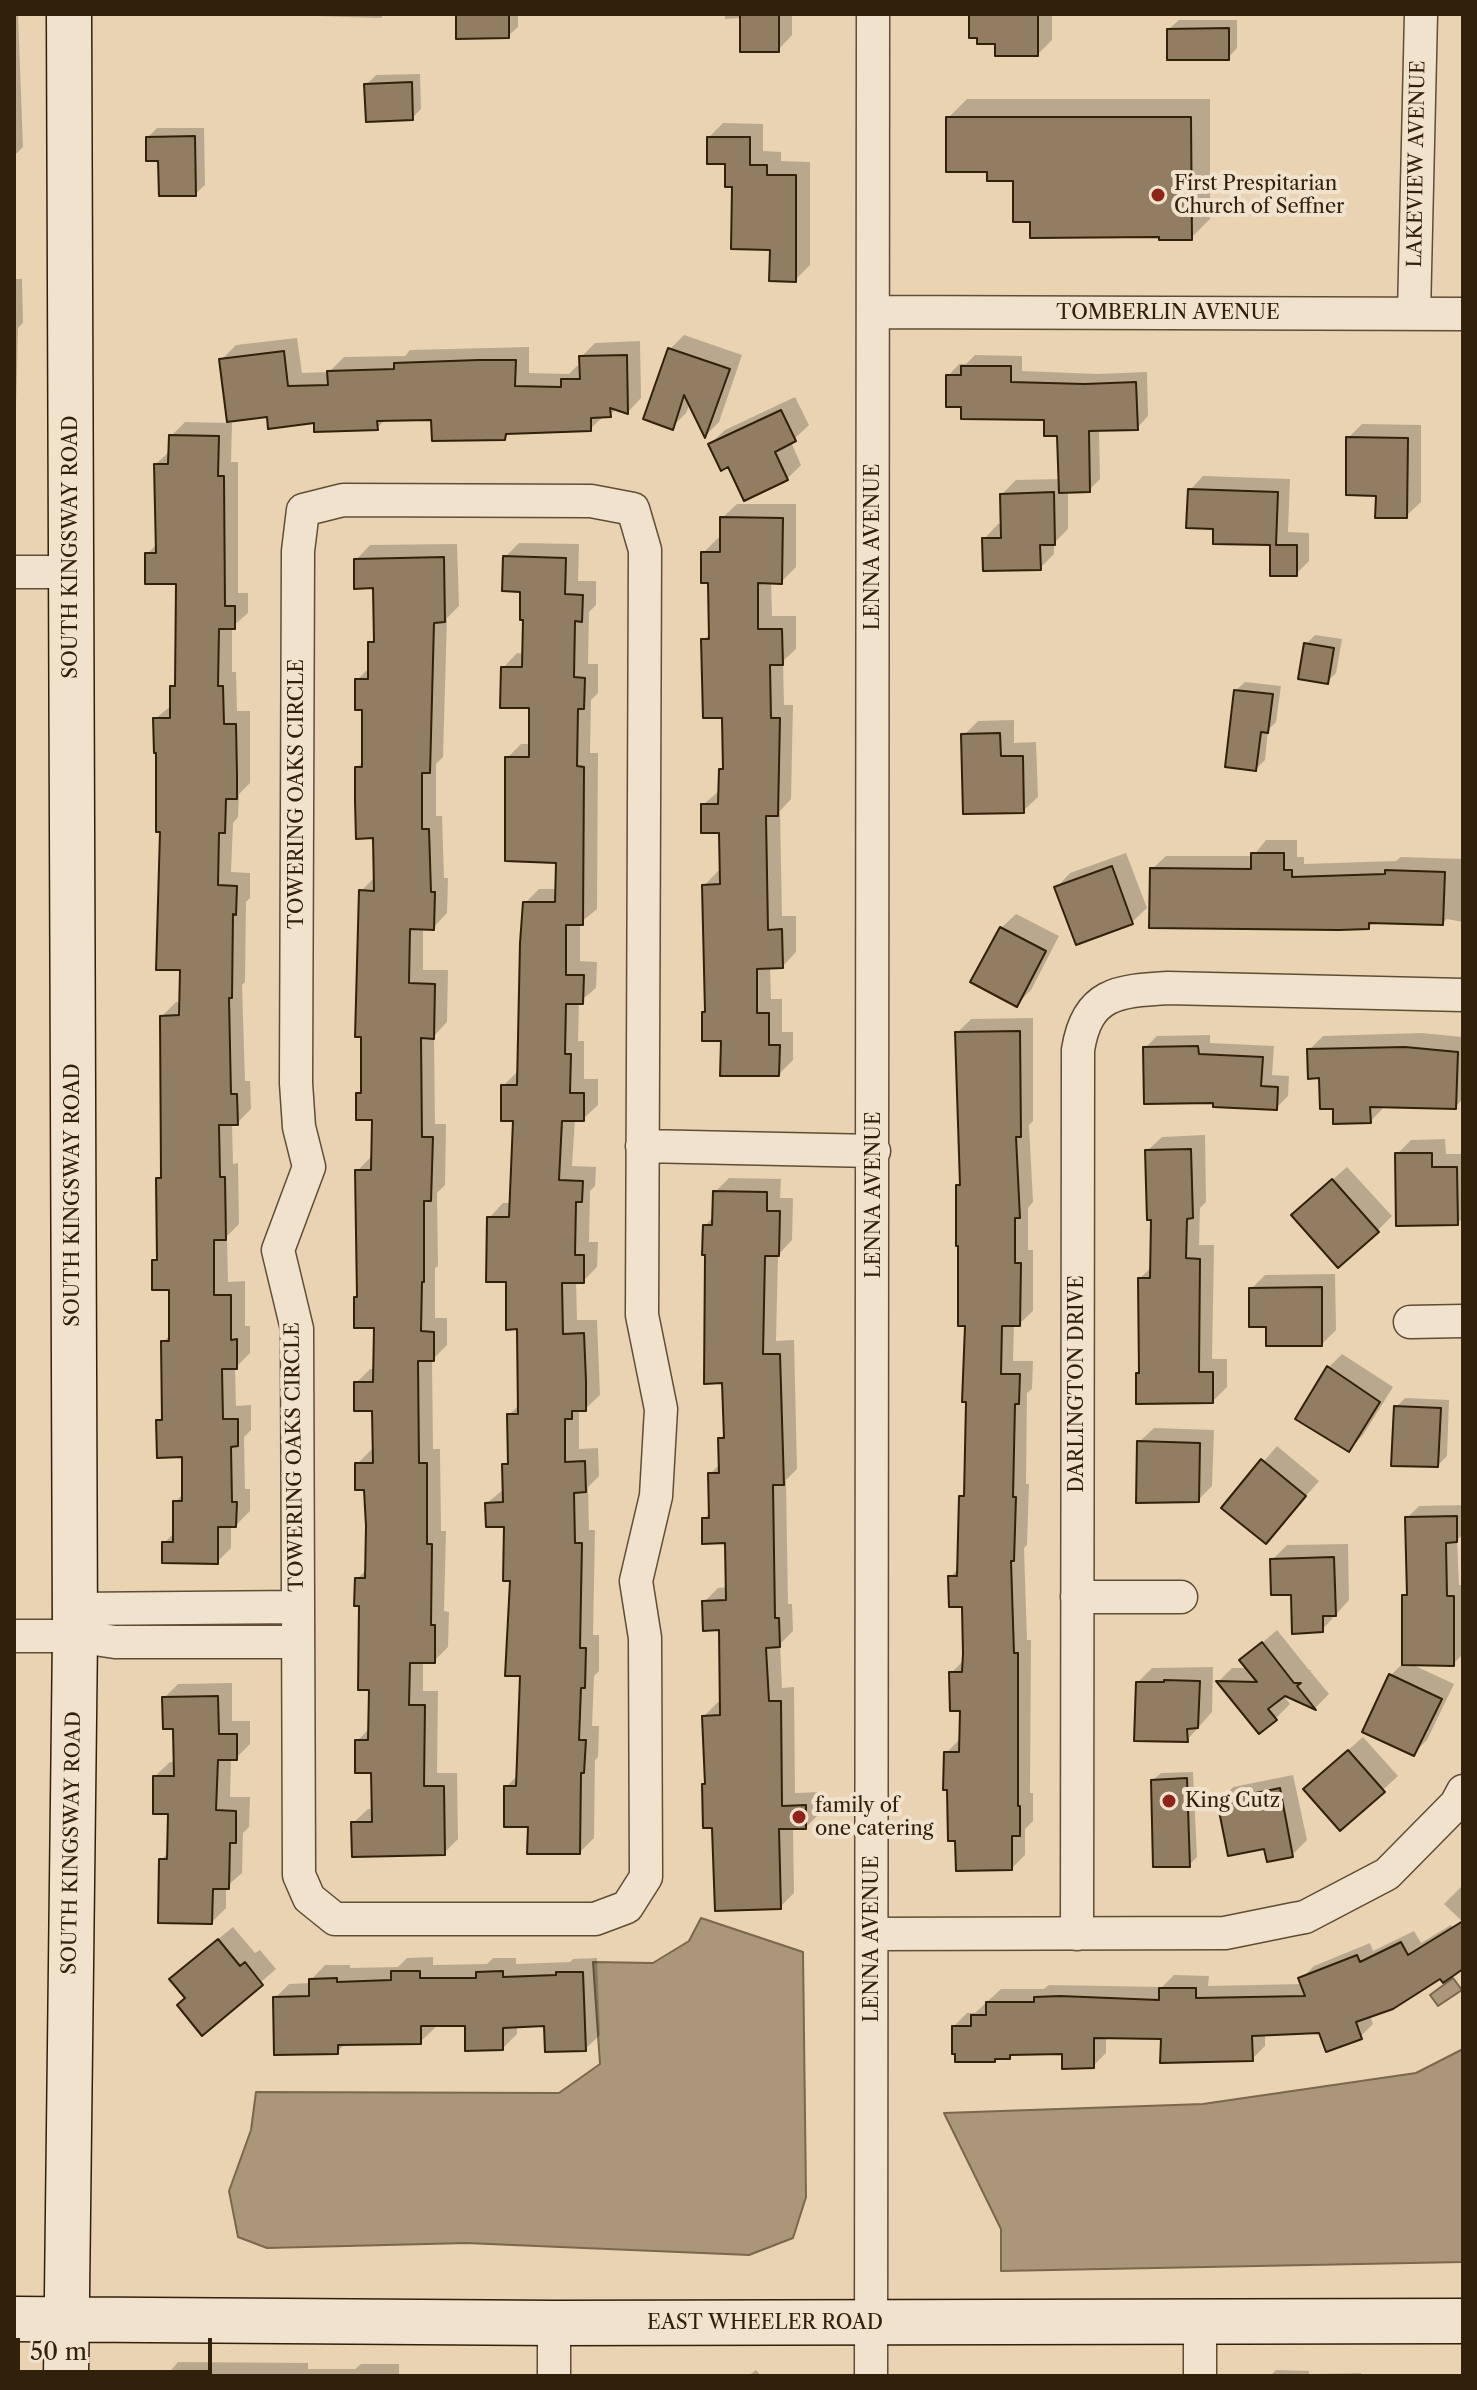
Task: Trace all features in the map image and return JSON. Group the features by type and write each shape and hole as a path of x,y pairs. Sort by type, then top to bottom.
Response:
{"street":[{"name":"SOUTH KINGSWAY ROAD","path":"66,2376 75,1623 69,14"},
{"name":"LENNA AVENUE","path":"871,2376 873,14"},
{"name":"LAKEVIEW AVENUE","path":"1414,314 1421,14"},
{"name":"TOMBERLIN AVENUE","path":"873,312 1463,314"},
{"name":"TOWERING OAKS CIRCLE","path":"343,500 591,501 633,509 645,550 642,1315 661,1409 656,1496 636,1581 645,1638 646,1877 627,1907 595,1919 335,1919 309,1898 299,1875 298,1607 297,1329 278,1250 309,1167 299,1127 296,1083 298,551 303,510 343,500"},
{"path":"14,572 71,572"},
{"name":"DARLINGTON DRIVE","path":"1077,1934 1078,1050 1081,1028 1102,1000 1117,993 1168,988 1463,995"},
{"path":"642,1146 874,1151"},
{"path":"1410,1322 1463,1321"},
{"path":"1077,1597 1181,1597"},
{"path":"14,1636 75,1623 298,1607"},
{"path":"75,1623 115,1642 298,1642"},
{"path":"872,1934 1225,1933 1305,1917 1387,1874 1456,1804 1463,1791"},
{"name":"EAST WHEELER ROAD","path":"14,2319 554,2323 1463,2321"},
{"path":"1200,2322 1200,2376"},
{"path":"554,2323 554,2376"}],"shaded area":[{"path":"701,1918 803,1952 806,2197 793,2238 749,2255 466,2243 267,2248 238,2237 229,2191 251,2130 256,2092 559,2093 600,2064 593,1962 653,1963 689,1941"},
{"path":"1453,1978 1462,1990 1438,2006 1430,1995"},
{"path":"1463,2049 1463,2262 1001,2271 1001,2229 944,2113 1203,2104 1416,2073"}],"building":[{"path":"456,14 509,14 509,38 456,39"},
{"path":"740,14 779,14 779,52 740,52"},
{"path":"969,14 1038,14 1038,56 995,56 995,44 977,44 977,38 969,38"},
{"path":"1229,28 1229,60 1167,60 1167,29"},
{"path":"412,82 413,120 366,122 364,84"},
{"path":"946,117 1191,117 1192,240 1159,240 1159,237 1030,238 1030,222 1013,222 1013,181 987,181 987,172 946,172"},
{"path":"195,136 196,196 159,196 158,161 146,161 146,137"},
{"path":"707,137 750,137 750,165 767,165 767,175 796,175 796,282 769,281 770,250 731,249 732,187 725,187 725,164 707,164"},
{"path":"668,348 730,369 705,438 684,395 673,430 643,419"},
{"path":"284,351 288,386 328,385 327,371 394,369 394,363 516,360 515,386 561,387 561,379 580,379 579,356 627,355 628,414 610,408 611,417 591,418 591,431 506,434 505,440 432,441 431,420 377,421 378,430 314,432 314,423 268,429 267,417 227,422 219,359"},
{"path":"961,366 1011,366 1011,382 1136,382 1138,430 1089,431 1090,492 1059,493 1057,436 1044,436 1044,420 961,419 961,407 946,407 946,375 961,375"},
{"path":"781,410 796,441 775,452 788,480 744,501 728,467 721,471 708,444"},
{"path":"169,435 219,436 218,476 224,476 225,606 235,606 235,629 219,629 218,686 223,686 224,724 236,724 237,799 226,799 225,833 219,833 218,885 237,886 236,915 233,914 232,998 229,998 231,1094 237,1094 238,1125 219,1125 220,1177 225,1177 226,1240 214,1240 214,1295 231,1295 231,1340 237,1339 237,1369 222,1369 223,1419 238,1419 238,1446 231,1447 232,1502 237,1502 236,1527 218,1527 218,1564 162,1563 162,1542 173,1542 173,1501 182,1501 182,1457 157,1458 156,1420 162,1420 161,1341 169,1341 169,1290 152,1290 152,1260 157,1260 156,1178 161,1178 160,1016 179,1015 180,970 156,970 160,832 156,832 153,718 170,718 170,686 175,686 176,584 145,584 145,553 156,553 154,464 168,464"},
{"path":"1346,437 1408,438 1407,518 1375,518 1376,496 1346,495"},
{"path":"1188,489 1278,492 1276,545 1297,545 1297,576 1270,576 1270,545 1213,544 1213,529 1186,528"},
{"path":"1054,492 1055,545 1040,545 1041,570 983,571 982,538 1001,538 1000,494"},
{"path":"720,517 783,518 782,584 758,583 758,629 782,629 783,665 770,665 771,718 780,718 778,816 766,816 768,930 782,929 783,968 757,969 757,1013 769,1013 769,1045 780,1045 779,1076 720,1076 721,1041 702,1041 702,1012 705,1012 702,885 720,884 719,833 701,833 701,804 718,804 719,769 723,769 722,718 703,718 701,639 709,639 708,583 701,583 701,552 720,552"},
{"path":"503,556 566,558 565,594 583,595 582,622 575,621 574,677 585,678 584,709 578,709 577,766 584,767 583,925 566,925 566,975 584,975 583,1004 566,1004 565,1054 571,1054 570,1093 584,1093 584,1121 562,1121 559,1180 583,1181 582,1202 576,1202 575,1255 584,1255 584,1283 562,1283 563,1334 584,1333 586,1381 586,1411 572,1411 572,1419 565,1419 565,1462 585,1461 586,1492 574,1493 575,1543 582,1543 580,1648 586,1648 579,1740 586,1740 584,1773 581,1773 580,1854 527,1854 528,1827 504,1827 504,1786 516,1786 520,1676 505,1676 510,1581 503,1581 504,1527 486,1527 485,1503 503,1502 502,1464 508,1464 507,1414 518,1414 517,1329 506,1330 506,1282 486,1282 487,1217 509,1217 513,1121 501,1121 501,1085 517,1085 523,902 555,902 556,863 505,861 505,757 529,757 529,708 500,708 501,667 522,667 523,620 520,620 520,592 502,591"},
{"path":"444,557 445,622 434,623 430,773 422,773 422,829 429,829 431,892 435,892 434,930 410,929 409,983 435,984 434,1039 421,1038 422,1137 433,1137 431,1201 424,1201 421,1331 434,1332 434,1361 418,1361 419,1463 427,1463 427,1544 432,1544 431,1625 435,1625 435,1663 410,1663 409,1705 425,1705 424,1786 444,1786 445,1855 352,1857 351,1822 372,1822 371,1773 355,1773 355,1740 368,1740 369,1690 358,1690 359,1606 354,1606 355,1578 365,1578 366,1526 364,1490 355,1490 355,1463 373,1463 372,1411 354,1411 354,1382 373,1382 374,1328 354,1328 354,1297 357,1297 355,1170 371,1170 372,1120 356,1120 356,1093 361,1093 361,1037 355,1037 359,890 374,891 373,838 356,839 355,767 362,767 362,710 355,710 355,679 368,679 368,642 374,642 373,588 354,589 354,559"},
{"path":"1304,643 1334,648 1328,684 1298,679"},
{"path":"1234,690 1273,694 1268,733 1261,732 1256,771 1225,767"},
{"path":"1000,733 1001,756 1023,756 1024,813 963,814 961,734"},
{"path":"1251,853 1284,853 1284,870 1292,870 1292,877 1385,874 1385,870 1445,872 1443,925 1369,923 1369,929 1339,930 1149,928 1150,868 1251,869"},
{"path":"1112,866 1133,924 1076,945 1054,887"},
{"path":"1000,927 1046,951 1017,1007 970,982"},
{"path":"1020,1031 1021,1137 1016,1137 1020,1218 1015,1218 1015,1263 1021,1263 1020,1326 1002,1326 1001,1374 1020,1374 1019,1404 1015,1404 1013,1497 1016,1497 1014,1561 1011,1561 1014,1653 1018,1653 1020,1836 1012,1836 1012,1870 956,1871 955,1841 948,1841 947,1790 943,1790 944,1752 959,1752 960,1711 950,1711 949,1672 962,1672 963,1654 962,1607 949,1607 948,1576 957,1576 959,1496 964,1496 966,1402 962,1402 965,1326 958,1326 956,1185 960,1185 955,1032"},
{"path":"1198,1046 1199,1054 1263,1057 1261,1086 1278,1087 1277,1110 1213,1107 1213,1103 1144,1104 1143,1047"},
{"path":"1405,1047 1458,1052 1456,1109 1370,1107 1371,1123 1333,1124 1333,1109 1320,1109 1319,1078 1308,1079 1307,1049"},
{"path":"1191,1149 1193,1218 1187,1219 1186,1258 1200,1259 1199,1372 1213,1372 1213,1403 1136,1404 1136,1373 1139,1373 1138,1278 1150,1278 1151,1220 1147,1220 1145,1150"},
{"path":"1395,1153 1432,1153 1432,1167 1457,1167 1458,1225 1396,1226"},
{"path":"1332,1179 1379,1232 1338,1268 1291,1215"},
{"path":"713,1191 767,1192 767,1211 780,1211 779,1256 765,1256 763,1354 780,1354 784,1485 773,1485 775,1618 779,1618 780,1647 766,1648 769,1701 781,1701 782,1806 806,1805 806,1829 779,1829 781,1909 715,1911 712,1828 703,1828 702,1716 720,1715 719,1630 703,1631 702,1601 726,1600 725,1543 702,1544 702,1518 709,1518 708,1473 719,1473 718,1438 724,1438 722,1383 704,1384 703,1225 712,1225"},
{"path":"1322,1287 1322,1346 1266,1346 1266,1327 1249,1327 1249,1288"},
{"path":"1327,1366 1380,1402 1349,1452 1295,1419"},
{"path":"1394,1406 1441,1408 1438,1467 1391,1466"},
{"path":"1137,1441 1200,1443 1199,1502 1136,1503"},
{"path":"1261,1459 1306,1496 1266,1544 1221,1508"},
{"path":"1457,1516 1457,1542 1446,1543 1447,1596 1454,1596 1454,1666 1402,1665 1402,1595 1407,1595 1405,1517"},
{"path":"1334,1557 1336,1616 1323,1616 1323,1632 1292,1634 1291,1595 1271,1595 1270,1559"},
{"path":"1262,1642 1294,1683 1301,1683 1297,1686 1316,1710 1285,1696 1268,1709 1277,1720 1259,1734 1216,1681 1257,1682 1239,1660"},
{"path":"1389,1674 1442,1699 1414,1756 1362,1732"},
{"path":"1200,1681 1198,1728 1187,1729 1188,1742 1134,1741 1136,1682"},
{"path":"218,1696 219,1734 237,1734 237,1760 218,1760 216,1810 236,1811 236,1843 230,1843 229,1889 213,1889 212,1924 158,1923 159,1859 167,1859 168,1814 153,1814 153,1776 174,1776 173,1729 163,1729 162,1697"},
{"path":"1348,1750 1385,1792 1340,1831 1303,1789"},
{"path":"1187,1778 1190,1867 1153,1867 1151,1780"},
{"path":"1280,1788 1293,1857 1267,1862 1264,1849 1228,1856 1217,1801"},
{"path":"1463,1921 1463,1969 1443,1983 1440,1979 1393,2009 1356,2022 1362,2039 1326,2052 1319,2033 1252,2036 1253,2061 1160,2063 1161,2039 1094,2038 1094,2068 1062,2069 1062,2054 1010,2055 1010,2059 995,2059 995,2062 955,2062 955,2054 952,2054 952,2026 971,2026 971,2015 986,2015 986,2002 1034,2002 1034,1997 1060,1996 1159,2000 1159,1988 1196,1988 1196,1998 1305,1996 1298,1978 1357,1955 1360,1962 1401,1942 1408,1955"},
{"path":"218,1939 240,1966 245,1962 263,1985 202,2036 177,2005 185,1998 169,1979"},
{"path":"391,1971 420,1971 420,1978 476,1978 476,1972 503,1971 503,1977 583,1972 586,2051 545,2052 544,2026 503,2028 503,2050 465,2051 465,2026 421,2026 421,2044 338,2045 338,2054 274,2055 273,1997 309,1996 309,1979 337,1978 337,1982 391,1980"}],"place":[{"name":"First Prespitarian Church of Seffner","path":"1158,195"},
{"name":"King Cutz","path":"1169,1801"},
{"name":"family of one catering","path":"799,1817"}]}
